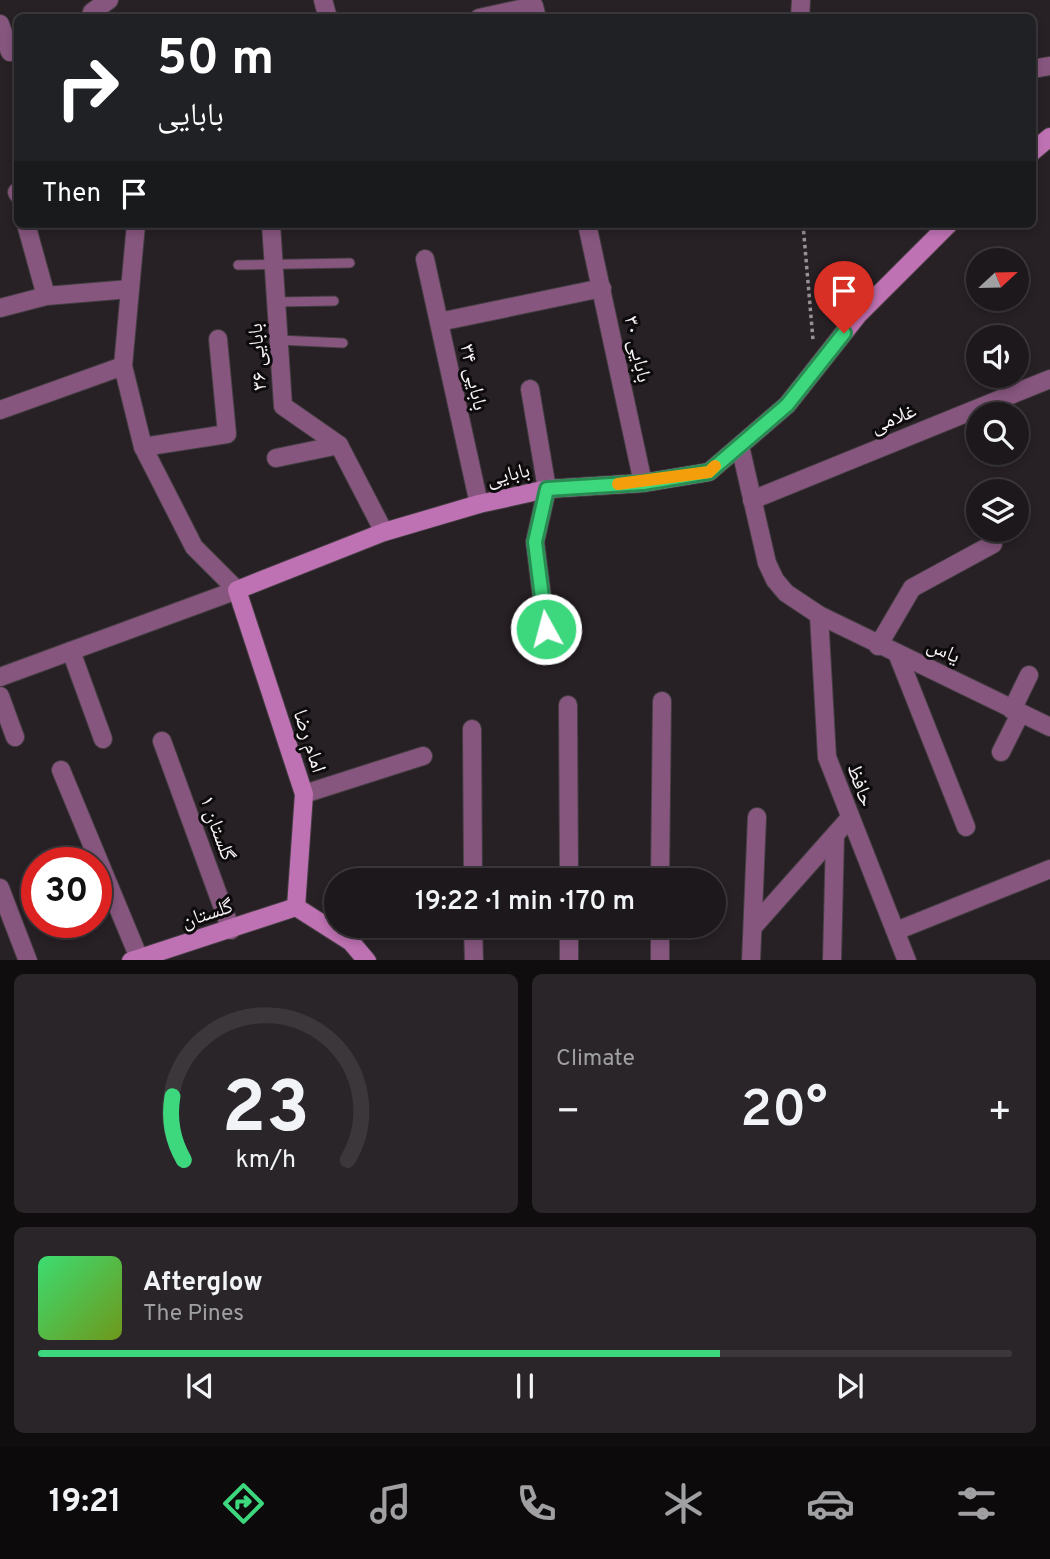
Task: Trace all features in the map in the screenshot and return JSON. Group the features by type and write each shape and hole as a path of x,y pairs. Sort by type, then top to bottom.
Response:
{"street":[{"path":"90,10 109,0"},
{"path":"497,14 534,6 536,14"},
{"path":"0,24 10,52"},
{"path":"1036,149 1050,137"},
{"path":"27,228 46,296"},
{"path":"136,228 123,366 142,447 194,547 237,590"},
{"name":"بابایی ۳۶","path":"271,228 283,406 339,445 384,532"},
{"name":"بابایی ۳۰","path":"588,228 643,483"},
{"name":"بابایی","path":"0,677 237,590 384,532 479,504 547,489 643,483 709,472 787,405 858,315 945,228"},
{"name":"بابایی ۳۴","path":"425,259 479,504"},
{"path":"439,322 602,288"},
{"path":"0,308 46,296 130,289"},
{"path":"142,447 226,435 218,340"},
{"path":"0,410 123,366"},
{"name":"غلامی","path":"752,500 1050,379"},
{"path":"530,389 547,489 535,542 546,629"},
{"path":"276,458 339,445"},
{"name":"یاس","path":"740,446 767,563 775,580 786,593 819,615 878,646 1050,727"},
{"path":"878,646 912,589 993,544"},
{"name":"امام رضا","path":"237,590 304,794 296,907"},
{"name":"حافظ","path":"819,615 827,757 907,960"},
{"path":"71,652 103,739"},
{"path":"897,653 966,827"},
{"path":"1001,752 1029,676"},
{"path":"0,696 15,737"},
{"path":"660,868 662,701"},
{"path":"568,705 569,868"},
{"path":"472,729 473,868"},
{"name":"گلستان ۱","path":"162,741 231,930"},
{"path":"304,794 423,756"},
{"path":"61,769 135,959"},
{"path":"751,960 757,817"},
{"path":"753,927 849,818"},
{"path":"832,960 835,835"},
{"path":"896,931 1050,869"},
{"path":"0,888 29,960"},
{"path":"296,907 351,942 366,960"},
{"name":"گلستان","path":"135,959 296,907"},
{"path":"473,938 474,960"},
{"path":"569,938 569,960"},
{"path":"660,938 660,960"}],"lane":[{"path":"238,265 273,262 350,263"},
{"path":"276,302 334,301"},
{"path":"278,340 343,343"}],"path":[{"path":"803,228 816,369"}],"slow traffic":[{"path":"618,484 643,483 709,472 715,466"}],"route":[{"path":"546,629 535,542 547,489 643,483 709,472 787,405 844,333"}]}
